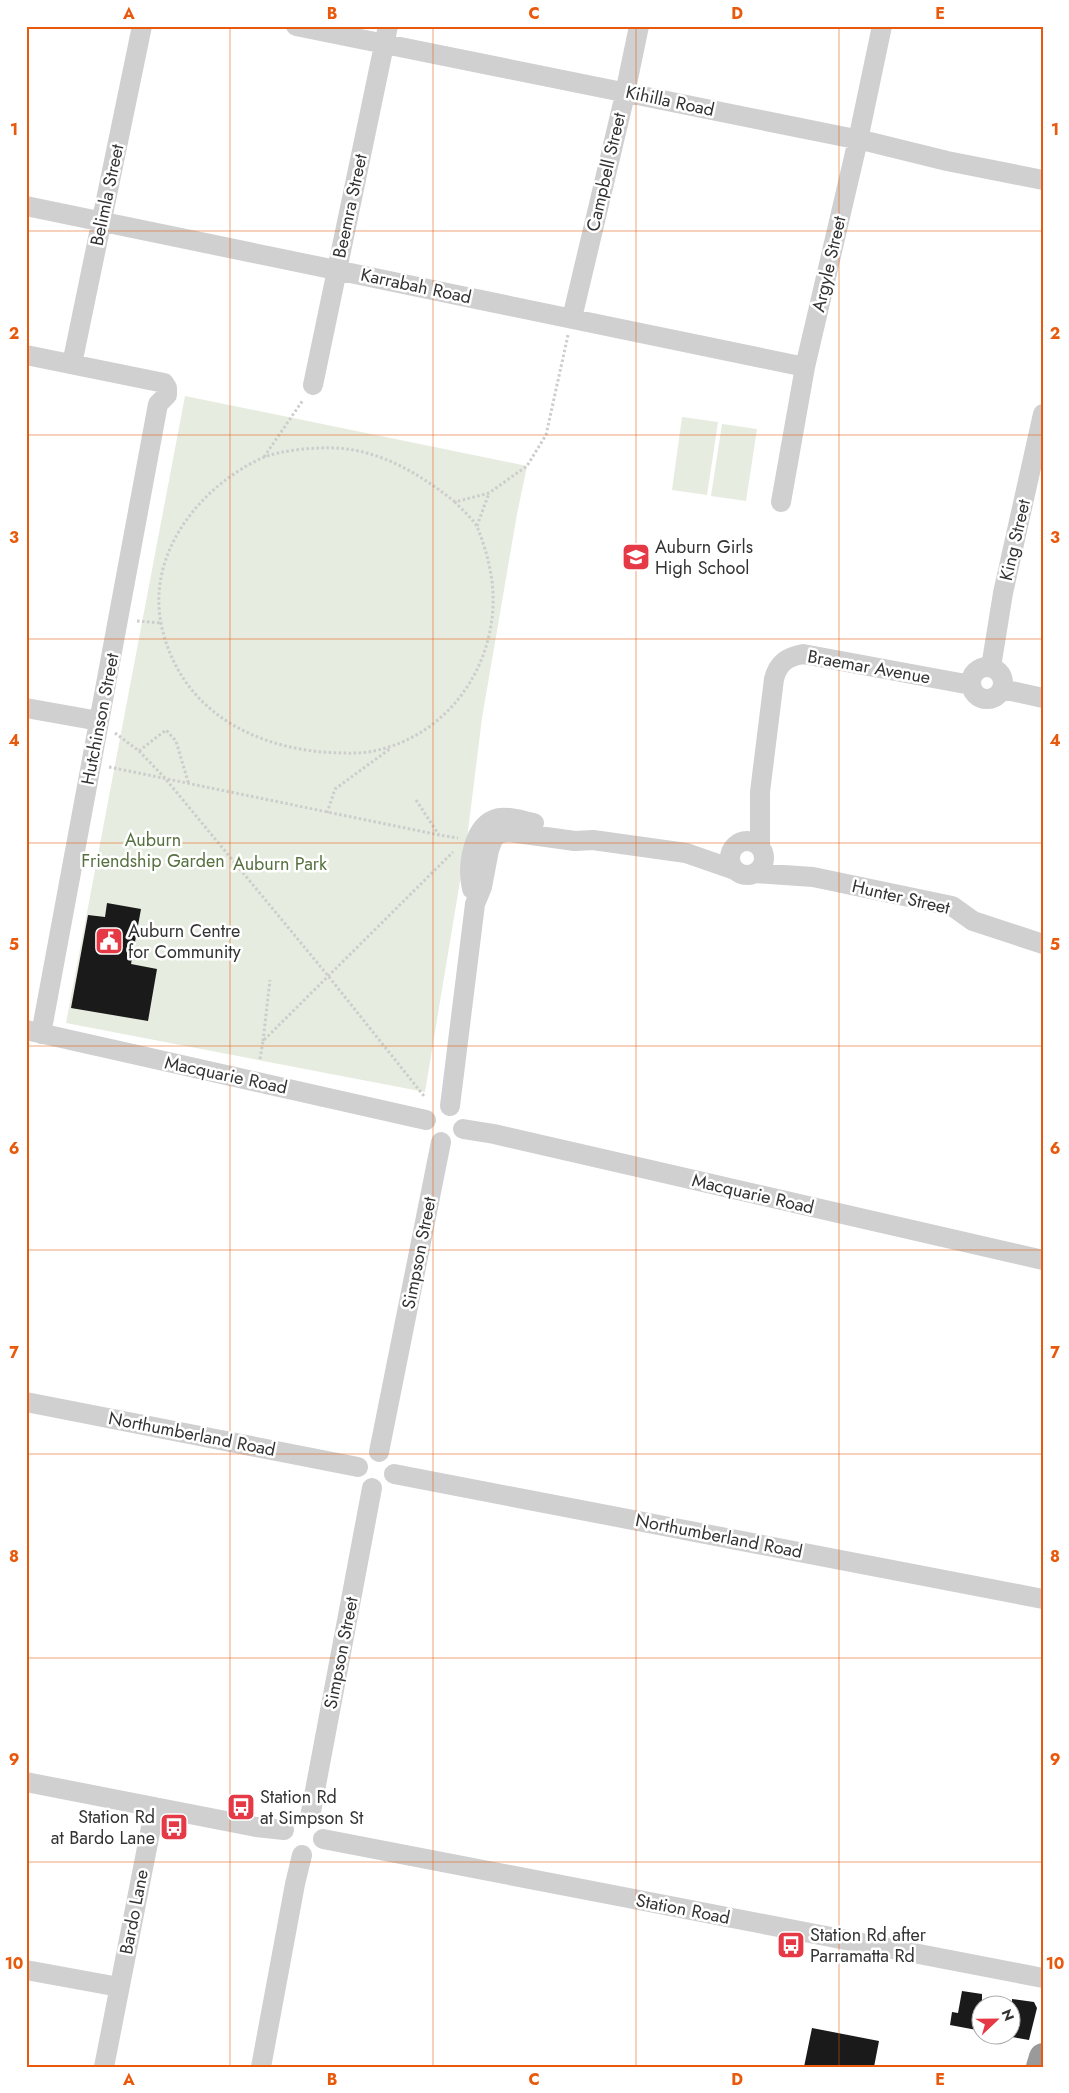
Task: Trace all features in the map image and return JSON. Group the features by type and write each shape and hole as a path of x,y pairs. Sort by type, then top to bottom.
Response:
{"highway":[{"path":"1040,2067 1043,2057"}],"street":[{"name":"Belimla Street","path":"72,364 142,26"},
{"name":"Kihilla Road","path":"296,26 386,35 625,92 1043,180"},
{"name":"Campbell Street","path":"572,318 639,26"},
{"name":"Argyle Street","path":"781,502 805,367 858,140 882,26"},
{"name":"Beemra Street","path":"313,385 386,35"},
{"name":"Karrabah Road","path":"26,206 805,367"},
{"path":"26,355 72,364"},
{"name":"Hutchinson Street","path":"34,1032 92,764 158,404 167,394 167,388 164,383 72,364"},
{"name":"King Street","path":"990,667 1003,593 1043,414"},
{"name":"Braemar Avenue","path":"750,854 776,668 787,658 803,654 971,685"},
{"path":"985,667 990,667 1002,675 1002,689 996,696 988,699 978,697 971,685 976,671 985,667"},
{"path":"1002,689 1043,698"},
{"path":"26,708 99,722"},
{"name":"Hunter Street","path":"477,841 509,832 575,841 593,840 686,853 750,854 813,877 952,906 973,921 1043,944"},
{"path":"450,1106 475,904 482,887 488,850 477,841"},
{"name":"Hunter Street","path":"686,853 744,875 750,854"},
{"name":"Macquarie Road","path":"34,1032 426,1120"},
{"path":"445,1104 460,1112 464,1124 463,1129 456,1138 452,1141 441,1142 430,1136 426,1120 433,1108 445,1104"},
{"name":"Macquarie Road","path":"463,1129 494,1134 1043,1260"},
{"name":"Simpson Street","path":"379,1452 441,1142"},
{"name":"Northumberland Road","path":"26,1402 358,1467"},
{"path":"379,1452 389,1457 393,1462 394,1474 384,1487 372,1488 363,1483 358,1467 368,1454 379,1452"},
{"name":"Northumberland Road","path":"394,1474 1043,1599"},
{"name":"Simpson Street","path":"310,1817 372,1488"},
{"path":"26,1782 256,1827 284,1830"},
{"name":"Bardo Lane","path":"104,2067 155,1806"},
{"path":"297,1817 310,1817 322,1828 323,1839 316,1851 302,1855 296,1854 286,1844 284,1830 291,1820 297,1817"},
{"name":"Station Road","path":"323,1839 1043,1978"},
{"path":"261,2067 302,1855"},
{"path":"26,1970 119,1987"}],"path":[{"path":"455,502 489,493 527,466 546,435 572,318"},
{"path":"264,457 313,385"},
{"path":"327,813 334,789 395,746 430,726 455,704 471,682 487,648 493,609 493,584 477,527 455,502 432,483 407,469 384,458 336,448 306,449 264,457 242,469 209,493 185,520 172,543 163,567 159,596 161,623 176,667 187,685 204,704 224,721 238,729 277,744 313,751 367,753 395,746"},
{"path":"477,527 489,493"},
{"path":"118,619 161,623"},
{"path":"99,722 139,751 164,777 329,977 424,1096"},
{"path":"139,751 166,730 176,741 189,785"},
{"path":"92,764 164,777 189,785 439,836 416,800"},
{"path":"263,1041 329,977 477,841"},
{"path":"260,1059 270,980"}],"green space":[{"name":"Auburn Park","path":"185,396 527,466 482,718 467,839 425,1092 66,1023"},
{"path":"682,417 718,422 707,495 672,490"},
{"path":"722,424 757,429 746,501 711,496"}],"building":[{"name":"Auburn Centre for Community","path":"107,903 141,909 131,964 157,969 148,1021 71,1008 88,915 105,917"},
{"path":"962,1991 982,1994 982,1996 972,1996 972,2029 950,2025 952,2012 958,2013"},
{"path":"1022,2000 1034,2002 1037,2008 1029,2040 1022,2039"},
{"path":"812,2028 879,2041 874,2067 804,2067"}],"place":[{"name":"Auburn Girls High School","path":"636,557"},
{"name":"Auburn Centre for Community","path":"109,941"},
{"name":"Station Rd at Simpson St","path":"241,1807"},
{"name":"Station Rd at Bardo Lane","path":"174,1827"},
{"name":"Station Rd after Parramatta Rd","path":"791,1945"}],"park label":[{"name":"Auburn Friendship Garden","path":"153,850"}]}
